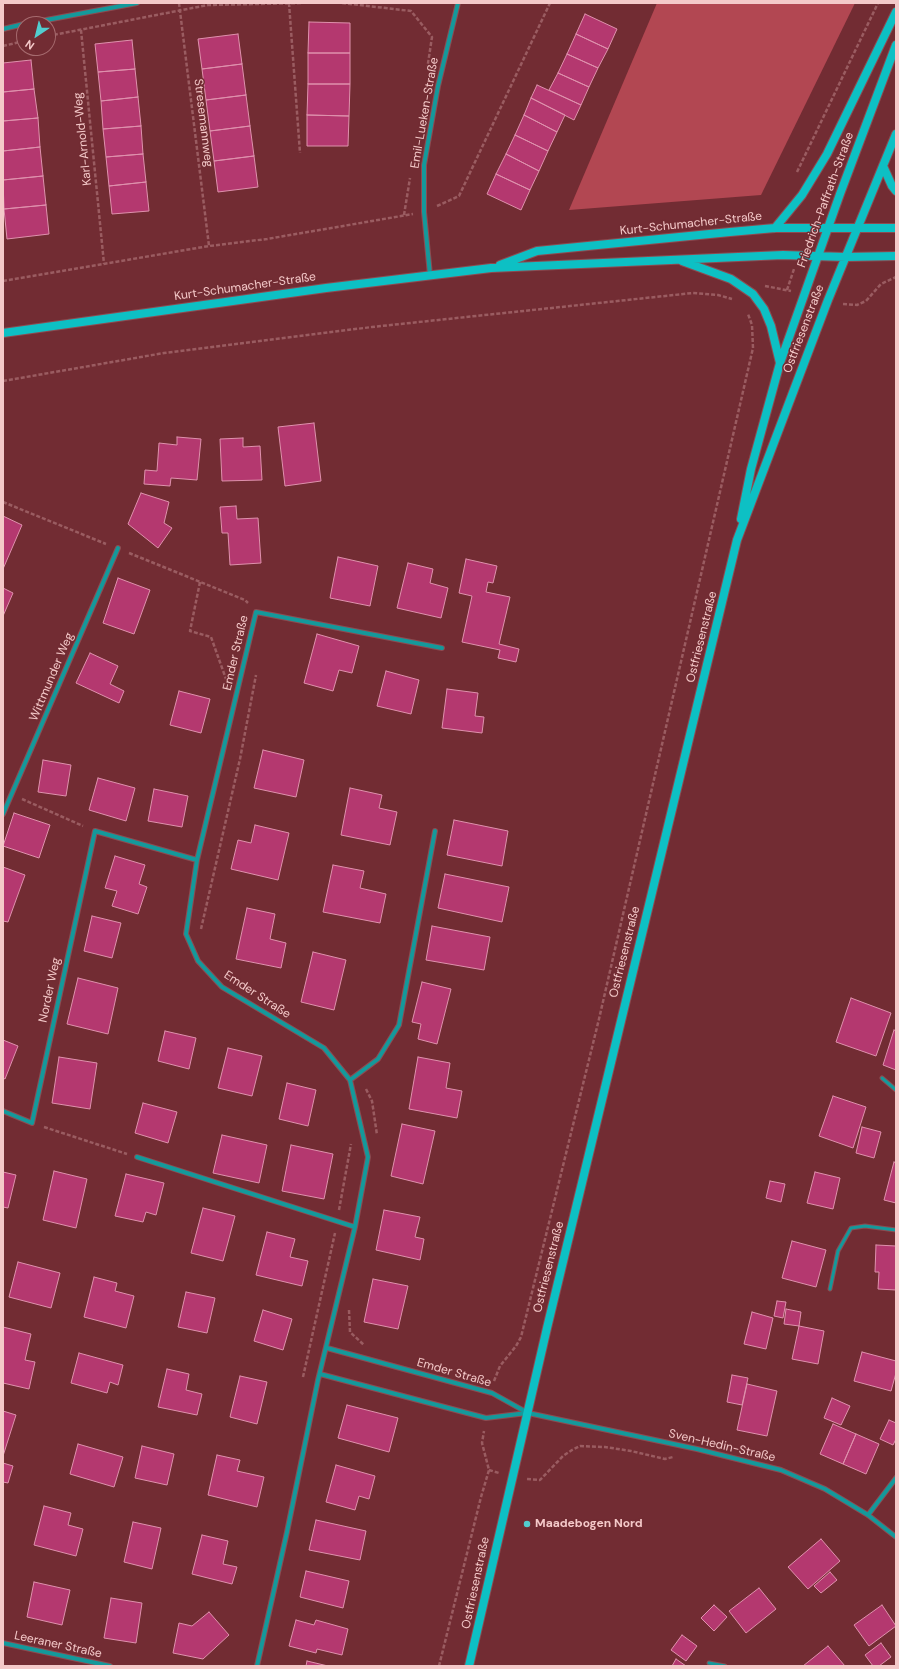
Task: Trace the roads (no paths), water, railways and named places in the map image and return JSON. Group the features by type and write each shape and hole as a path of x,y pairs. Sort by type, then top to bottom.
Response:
{"main road":[{"path":"775,228 802,195 827,154 896,12"},
{"name":"Friedrich-Paffrath-Straße","path":"737,540 750,469 780,363 896,45"},
{"path":"846,257 896,134"},
{"path":"883,166 892,186 896,191"},
{"name":"Kurt-Schumacher-Straße","path":"491,268 536,251 775,228 896,228"},
{"name":"Kurt-Schumacher-Straße","path":"3,333 326,288 491,268 783,255 846,257 896,256"},
{"name":"Ostfriesenstraße","path":"469,1666 554,1297 737,540 846,257"},
{"path":"677,259 731,279 753,294 766,314 780,363"}],"street":[{"path":"56,18 137,3"},
{"name":"Emil-Lueken-Straße","path":"430,275 424,212 424,165 438,86 458,3"},
{"path":"3,28 16,26"},
{"name":"Wittmunder Weg","path":"3,814 118,548"},
{"name":"Emder Straße","path":"257,1666 320,1374 355,1227 368,1157 350,1080 324,1048 222,987 198,961 186,934 197,860 256,612 442,648"},
{"name":"Norder Weg","path":"3,1111 32,1123 95,831 197,860"},
{"path":"350,1080 378,1059 399,1025 435,831"},
{"path":"137,1157 355,1227"},
{"name":"Emder Straße","path":"327,1348 492,1393 528,1413"},
{"path":"320,1374 486,1418 528,1413"},
{"name":"Sven-Hedin-Straße","path":"528,1413 698,1449 781,1470 825,1489 868,1515 896,1537"},
{"path":"868,1515 896,1478"},
{"name":"Leeraner Straße","path":"3,1643 110,1666"}],"lane":[{"path":"882,1078 896,1090"},
{"path":"830,1289 838,1251 851,1228 865,1226 896,1230"},
{"path":"709,1663 725,1666"}],"place":[{"name":"Maadebogen Nord","path":"527,1524"}]}
